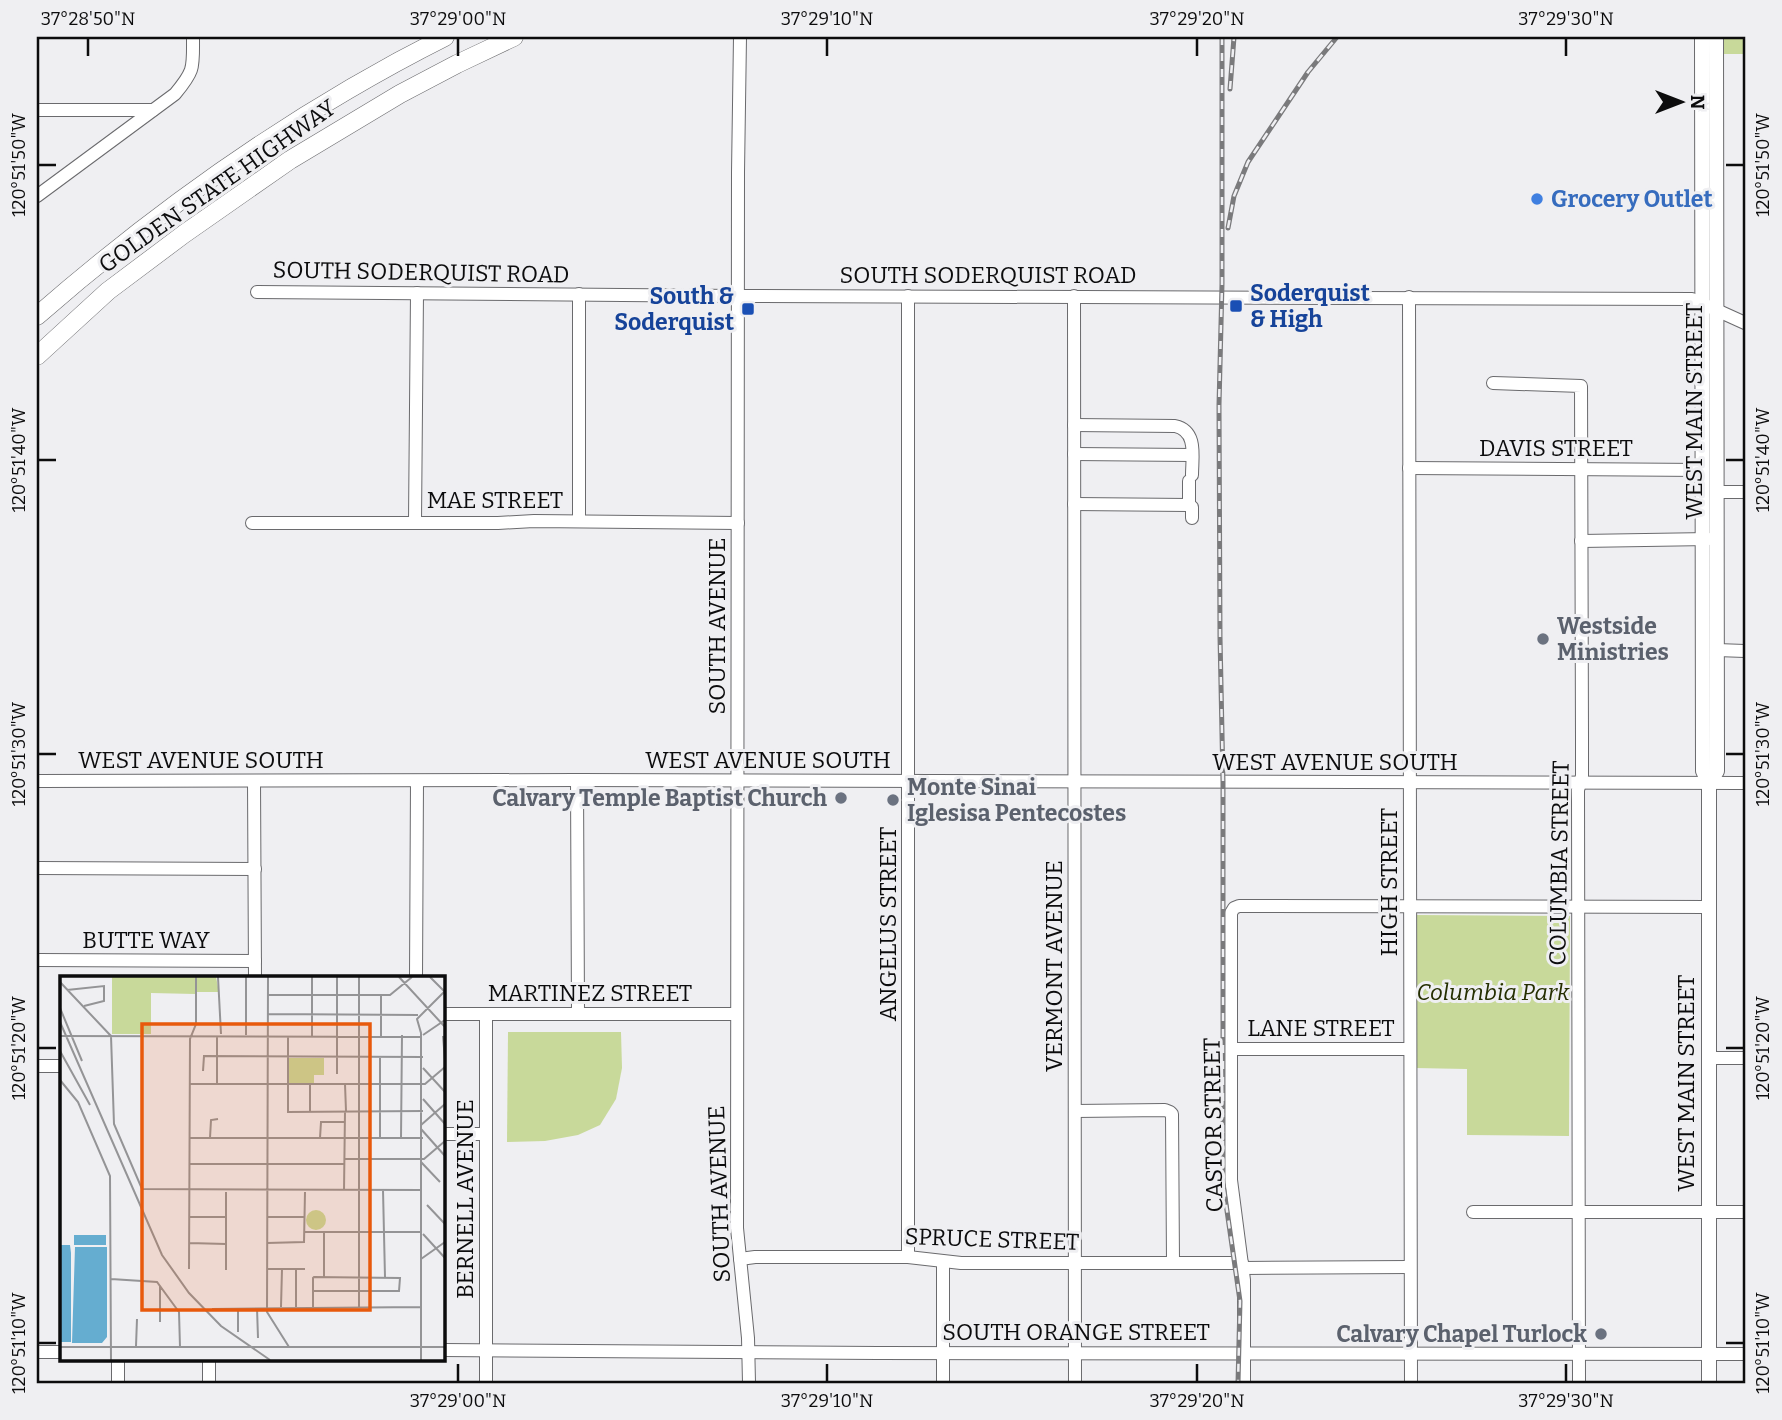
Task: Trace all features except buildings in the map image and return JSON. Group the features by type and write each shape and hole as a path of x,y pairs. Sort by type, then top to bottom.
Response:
{"highway":[{"name":"GOLDEN STATE HIGHWAY","path":"37,316 85,273 152,220 243,155 355,85 445,37"},
{"name":"GOLDEN STATE HIGHWAY","path":"37,356 108,291 289,160 400,94 514,37"}],"main road":[{"name":"WEST MAIN STREET","path":"1702,37 1717,492 1710,539 1703,771 1709,784 1709,1383"},
{"name":"WEST MAIN STREET","path":"1709,784 1717,771 1717,650 1703,470 1710,308 1716,37"}],"street":[{"path":"37,196 175,94 186,82 193,67 193,37"},
{"name":"SOUTH AVENUE","path":"740,37 737,1228 749,1383"},
{"path":"37,110 153,110"},
{"name":"SOUTH SODERQUIST ROAD","path":"257,292 1692,299 1745,323"},
{"path":"415,522 417,293"},
{"path":"579,295 579,521"},
{"name":"ANGELUS STREET","path":"908,296 908,1257"},
{"name":"VERMONT AVENUE","path":"1074,296 1075,1383"},
{"name":"HIGH STREET","path":"1409,297 1411,1383"},
{"name":"COLUMBIA STREET","path":"1493,383 1581,386 1582,736 1578,790 1579,1383"},
{"path":"1074,425 1179,426 1185,430 1191,438 1189,505 1192,507 1192,518"},
{"path":"1074,454 1192,454"},
{"name":"DAVIS STREET","path":"1409,468 1703,470"},
{"path":"1717,492 1745,492"},
{"path":"1074,504 1189,505"},
{"name":"MAE STREET","path":"252,523 738,523"},
{"path":"1581,541 1710,539"},
{"path":"1717,650 1745,651"},
{"path":"577,780 578,1014"},
{"name":"WEST AVENUE SOUTH","path":"37,781 1745,783"},
{"path":"416,781 416,976"},
{"path":"254,782 255,976"},
{"path":"37,868 255,869"},
{"name":"CASTOR STREET","path":"1244,1383 1243,1265 1231,1186 1231,913 1239,906 1410,906"},
{"path":"1410,906 1708,907"},
{"name":"BUTTE WAY","path":"37,960 255,961"},
{"name":"MARTINEZ STREET","path":"444,1014 737,1014"},
{"name":"BERNELL AVENUE","path":"486,1014 486,1383"},
{"name":"LANE STREET","path":"1231,1049 1410,1049"},
{"path":"1709,1058 1745,1058"},
{"path":"37,1066 60,1066"},
{"path":"1075,1111 1165,1110 1172,1114 1173,1262"},
{"path":"444,1134 486,1134"},
{"path":"1473,1212 1745,1212"},
{"name":"SPRUCE STREET","path":"740,1259 755,1256 908,1257 979,1263 1173,1262 1410,1267"},
{"path":"943,1262 943,1383"},
{"name":"SOUTH ORANGE STREET","path":"444,1350 1745,1354"},
{"path":"37,1352 60,1352"},
{"path":"117,1360 118,1383"},
{"path":"209,1360 209,1383"}],"green space":[{"path":"1720,37 1745,37 1745,54 1720,54"},
{"name":"Columbia Park","path":"1415,915 1570,916 1569,1136 1467,1135 1467,1069 1415,1068"},
{"path":"508,1032 621,1032 622,1068 616,1099 600,1125 578,1135 545,1141 507,1142"}],"railway":[{"path":"1222,37 1219,405 1223,1183 1240,1301 1238,1383"},
{"path":"1230,89 1234,37"},
{"path":"1228,228 1234,196 1248,162 1308,72 1337,37"}],"place":[{"name":"Grocery Outlet","path":"1537,199"},
{"name":"Soderquist & High","path":"1236,306"},
{"name":"South & Soderquist","path":"748,309"},
{"name":"Westside Ministries","path":"1543,639"},
{"name":"Calvary Temple Baptist Church","path":"841,798"},
{"name":"Monte Sinai Iglesisa Pentecostes","path":"893,800"},
{"name":"Calvary Chapel Turlock","path":"1601,1334"}]}
